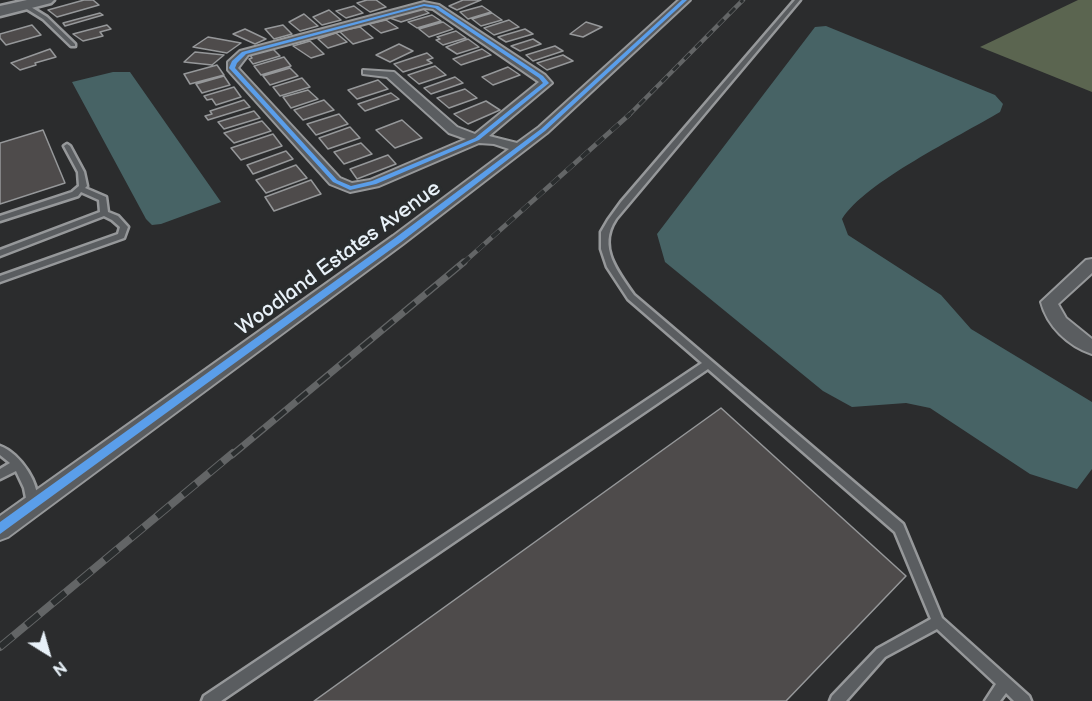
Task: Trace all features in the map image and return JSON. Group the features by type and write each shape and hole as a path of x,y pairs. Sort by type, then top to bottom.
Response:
{"main road":[{"path":"0,3 46,0"},
{"path":"0,12 19,3"}],"street":[{"name":"Woodland Estates Avenue","path":"0,530 398,240 543,130 685,0"},
{"path":"410,6 436,6 541,77 546,83 477,139 419,166 374,183 350,188 335,181 232,68 234,62 244,53 410,6"},
{"path":"367,72 390,74 453,129 477,139 484,147 513,152"},
{"path":"1092,264 1049,302 1051,312 1078,339 1092,347"}],"lane":[{"path":"798,0 624,204 605,232 606,250 615,274 631,297 899,528 938,622 1024,701"},
{"path":"19,3 45,18 73,45"},
{"path":"0,219 75,194 83,186 81,172 67,146"},
{"path":"80,189 102,199 104,213"},
{"path":"0,253 104,213 115,218 124,227 121,236 0,279"},
{"path":"209,701 708,364"},
{"path":"0,450 9,454 31,486 32,506"},
{"path":"0,474 17,465"},
{"path":"837,701 881,653 938,622"},
{"path":"992,701 1005,684"}],"green space":[{"path":"1078,0 1092,0 1092,92 980,47"}],"water":[{"path":"826,26 995,95 1003,104 1000,112 915,161 871,190 842,219 848,235 941,295 971,329 1092,402 1092,469 1077,489 1030,474 930,408 906,403 852,407 823,391 665,262 657,234 815,27"},
{"path":"113,72 130,72 221,202 161,224 152,225 146,219 72,82"}],"building":[{"path":"84,0 93,0 99,5 57,17 48,10"},
{"path":"376,0 386,7 370,12 357,3"},
{"path":"463,0 481,0 457,10 449,6"},
{"path":"354,6 363,13 346,18 336,11"},
{"path":"482,6 491,12 468,19 460,12"},
{"path":"420,7 429,13 401,22 387,17"},
{"path":"329,10 341,20 322,25 313,17"},
{"path":"100,13 103,15 65,26 63,23"},
{"path":"492,13 502,20 481,26 472,19"},
{"path":"304,14 318,26 300,31 289,22"},
{"path":"432,15 441,21 417,28 408,22"},
{"path":"386,20 398,28 381,33 369,24"},
{"path":"509,20 519,27 494,35 484,28"},
{"path":"443,22 453,29 429,37 419,29"},
{"path":"586,22 602,27 583,37 570,34"},
{"path":"32,25 41,35 6,45 0,38 0,34"},
{"path":"107,25 111,29 100,32 103,36 83,41 73,34"},
{"path":"283,25 292,34 274,39 265,29"},
{"path":"360,27 373,38 353,44 339,31"},
{"path":"245,29 266,39 255,44 233,34"},
{"path":"525,29 533,34 506,42 498,37"},
{"path":"456,31 466,38 443,45 436,40 440,39 437,37"},
{"path":"336,33 347,42 328,48 318,39"},
{"path":"208,37 241,43 227,53 193,47"},
{"path":"468,39 479,47 457,54 446,47"},
{"path":"533,39 541,44 520,51 511,46"},
{"path":"310,41 324,54 311,58 293,46"},
{"path":"399,44 413,51 390,62 376,55"},
{"path":"555,46 563,51 533,61 526,55"},
{"path":"50,49 56,57 35,63 36,65 20,70 11,63"},
{"path":"273,49 280,56 253,64 249,59 252,58 250,55"},
{"path":"482,49 491,55 461,65 453,59"},
{"path":"195,52 224,55 212,65 184,62"},
{"path":"427,53 433,58 427,60 432,63 403,72 394,64"},
{"path":"563,55 573,61 547,70 537,63"},
{"path":"284,57 291,66 261,75 254,66"},
{"path":"217,65 224,75 190,84 184,74"},
{"path":"435,66 446,75 419,84 408,75"},
{"path":"508,67 520,75 493,85 482,77"},
{"path":"290,68 298,76 270,85 263,76"},
{"path":"224,76 230,85 202,93 196,84"},
{"path":"455,77 463,83 431,94 424,88"},
{"path":"302,78 310,87 280,96 273,87"},
{"path":"378,80 388,89 357,99 348,90"},
{"path":"234,87 241,97 216,105 212,99 207,100 204,96"},
{"path":"465,89 477,98 449,108 437,98"},
{"path":"308,90 318,99 291,108 283,97"},
{"path":"391,93 399,99 365,111 358,104"},
{"path":"244,100 250,107 208,120 205,116 212,114 210,111"},
{"path":"324,100 334,110 303,120 294,110"},
{"path":"486,101 500,110 468,124 454,114"},
{"path":"254,111 260,118 224,129 218,122"},
{"path":"339,114 348,124 316,135 307,124"},
{"path":"402,120 422,138 395,148 376,130"},
{"path":"262,121 271,131 234,143 224,133"},
{"path":"350,127 360,138 328,149 319,138"},
{"path":"43,130 65,183 0,204 0,143"},
{"path":"273,134 282,146 241,160 231,148"},
{"path":"361,143 372,154 344,164 334,152"},
{"path":"286,151 293,159 253,174 247,165"},
{"path":"388,155 396,164 357,179 350,169"},
{"path":"296,165 307,178 266,193 256,180"},
{"path":"311,180 321,194 274,211 265,197"},
{"path":"721,408 906,576 786,701 314,701"}],"railway":[{"path":"630,114 743,0"},
{"path":"462,264 630,114"},
{"path":"232,455 464,262"},
{"path":"0,647 233,453"}],"cycle path":[{"path":"0,529 398,240 543,130 685,0"},
{"path":"424,5 436,7 541,77 546,83 477,139 374,183 350,188 335,181 232,68 234,62 244,53 424,5"}]}
